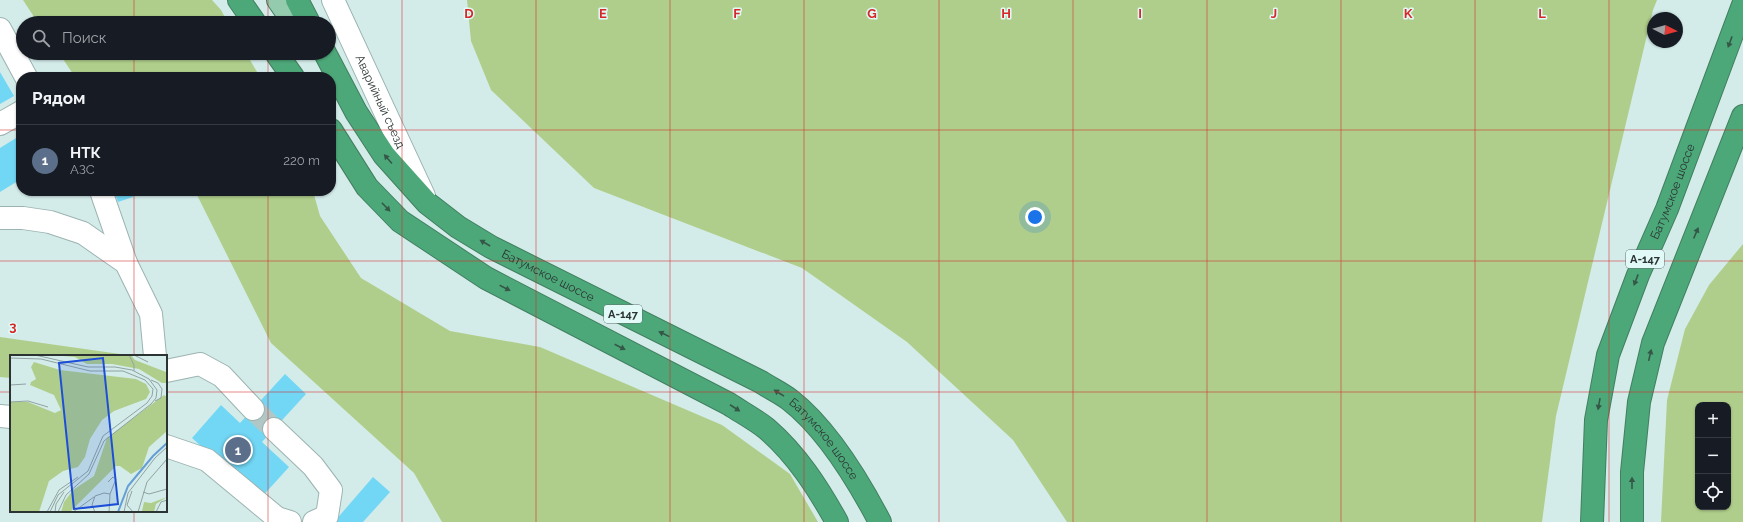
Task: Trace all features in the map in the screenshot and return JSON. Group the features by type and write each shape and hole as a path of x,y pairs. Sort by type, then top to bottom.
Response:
{"highway":[{"path":"239,0 250,16"},
{"path":"297,0 305,16"},
{"name":"Батумское шоссе","path":"1592,522 1596,420 1608,355 1638,275 1666,209 1743,5"},
{"path":"281,60 289,72"},
{"name":"А-147","path":"329,60 335,72"},
{"name":"А-147","path":"336,74 356,112"},
{"name":"Батумское шоссе","path":"356,112 384,155 427,202 458,228 491,247 761,382 789,400 819,428 866,495 880,522"},
{"name":"А-147","path":"1632,522 1632,472 1639,402 1652,342 1743,116"},
{"name":"А-147","path":"336,138 367,187 400,221 486,278 722,401 767,429 797,460 820,492 836,522"}],"main road":[{"path":"278,0 289,16"},
{"name":"Батумское шоссе","path":"320,60 328,72"},
{"name":"Батумское шоссе","path":"336,83 356,112"}],"lane":[{"name":"Аварийный съезд","path":"333,0 427,202"},
{"path":"0,29 16,59"},
{"path":"17,60 23,72"},
{"path":"0,124 16,115"},
{"path":"103,196 126,263 151,314 155,355"},
{"path":"0,218 23,218 50,222 83,233 126,263"},
{"path":"167,371 200,364 222,376 253,409"},
{"path":"0,416 10,417"},
{"path":"274,429 313,466 331,490 327,516 314,522"},
{"path":"167,446 206,460 277,518 290,522"}],"green space":[{"path":"23,0 212,0 224,16 33,16"},
{"path":"467,0 1657,0 1653,12 1647,12 1647,35 1556,416 1542,522 1067,522 1013,440 907,342 802,268 594,188 491,90 471,41"},
{"path":"64,60 250,60 257,72 72,72"},
{"path":"198,196 314,196 320,216 361,278 450,331 540,347 722,425 790,474 818,522 442,522 414,473 271,343"},
{"path":"1743,244 1743,522 1661,522 1667,400 1685,329 1709,285"},
{"path":"0,337 127,355 10,355 10,378 0,377"}],"building":[{"path":"0,72 14,96 0,104"},
{"path":"16,138 16,182 0,192 0,148"},
{"path":"116,196 133,196 133,197 118,202"},
{"path":"285,374 306,394 262,442 289,467 260,499 192,438 221,405 240,423"},
{"path":"373,477 390,492 363,522 334,522"}],"tunnel":[{"path":"253,409 274,429"}],"place":[{"name":"НТК","path":"238,450"}]}
